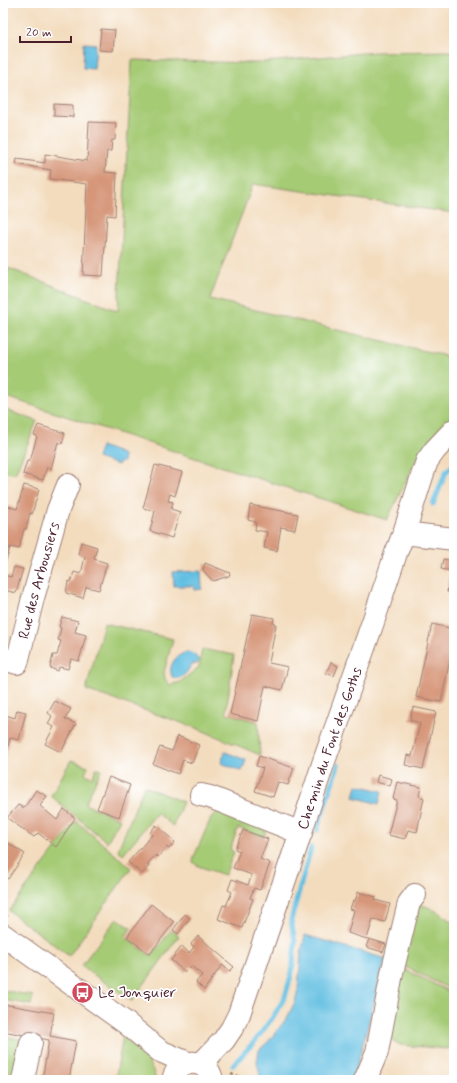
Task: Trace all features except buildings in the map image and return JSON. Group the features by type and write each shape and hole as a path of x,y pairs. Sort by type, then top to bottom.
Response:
{"street":[{"name":"Chemin du Font des Goths","path":"196,1075 224,1040 239,1014 301,833 325,757 396,552 404,533 427,461 454,430"},
{"name":"Rue des Arbousiers","path":"12,667 58,510 68,485"},
{"path":"404,533 454,539"},
{"path":"201,795 210,797 301,833"},
{"path":"365,1080 377,1052 392,973 410,903 415,895"},
{"path":"3,935 126,1023 160,1051 170,1067 196,1075"},
{"path":"23,1080 31,1043"}],"green space":[{"path":"454,51 454,213 253,184 210,299 454,358 454,416 417,459 387,520 3,396 3,266 118,311 132,60 255,63 374,52"},
{"path":"3,409 37,421 15,474 3,471"},
{"path":"104,623 173,639 164,672 165,679 170,685 180,682 199,667 202,649 234,655 226,713 258,722 260,755 199,729 86,690"},
{"path":"71,760 88,766 85,774 93,777 96,768 101,770 85,804 120,819 107,842 51,796"},
{"path":"144,786 183,802 173,826 157,813 123,854 118,850"},
{"path":"216,813 224,813 266,829 264,837 238,828 230,849 234,852 225,875 198,866 193,862 211,818"},
{"path":"76,821 131,868 69,956 9,911"},
{"path":"421,905 434,910 454,923 454,991 402,965 416,908"},
{"path":"117,918 131,928 125,937 151,956 171,930 179,936 132,1001 81,966"},
{"path":"402,968 454,994 454,1038 448,1049 400,1045 392,1040 388,1030"},
{"path":"3,990 33,996 31,1005 3,1000"},
{"path":"3,1036 25,1040 17,1080 3,1080"},
{"path":"123,1036 147,1061 156,1080 115,1080"}],"water":[{"path":"84,43 96,44 94,69 83,68"},
{"path":"101,446 122,454 124,457 123,462 119,463 118,465 97,458"},
{"path":"201,571 202,589 195,590 194,586 174,586 173,572"},
{"path":"188,652 195,655 199,661 197,664 192,664 182,677 173,678 171,670 173,662 180,655"},
{"path":"225,752 246,760 242,771 221,763"},
{"path":"357,785 382,791 379,804 354,797"},
{"path":"305,935 386,959 353,1080 268,1080 260,1076 257,1062 259,1050 268,1042 287,1018 295,1002"}],"waterway":[{"path":"433,504 446,472 454,464"},
{"path":"317,830 338,765"},
{"path":"233,1065 255,1041 273,1017 285,997 292,972 295,942 291,920 311,848"}],"place":[{"name":"Le Jonquier","path":"83,992"}]}
